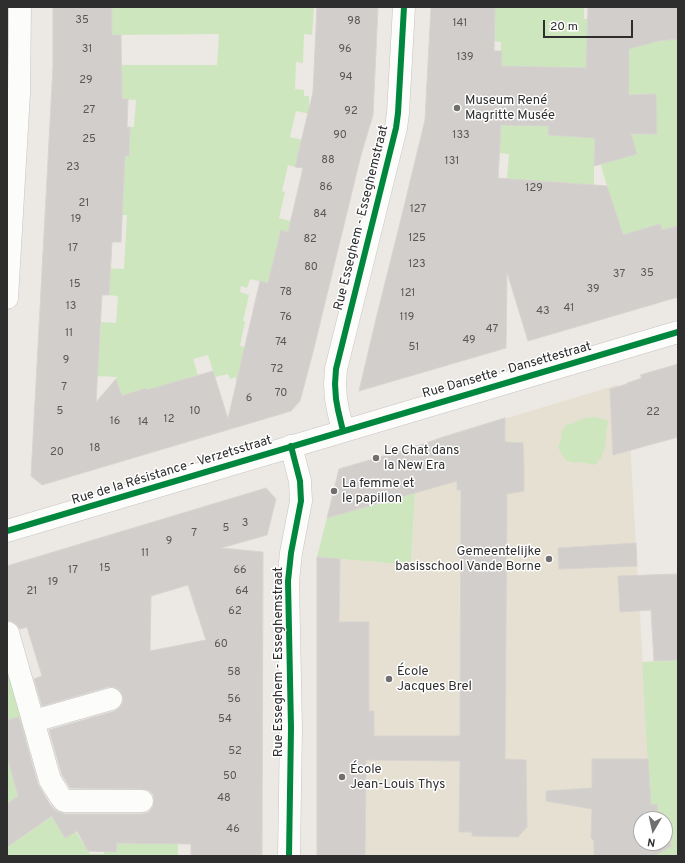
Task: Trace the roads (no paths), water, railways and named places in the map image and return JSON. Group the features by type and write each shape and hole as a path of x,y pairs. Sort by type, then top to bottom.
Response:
{"street":[{"path":"7,298 19,93 20,7"},
{"name":"Rue Esseghem - Esseghemstraat","path":"343,431 336,399 336,369 396,128 404,7"},
{"name":"Rue Dansette - Dansettestraat","path":"343,431 678,332"},
{"name":"Rue de la Résistance - Verzetsstraat","path":"9,526 343,431"},
{"name":"Rue Esseghem - Esseghemstraat","path":"289,856 291,728 288,581 291,553 301,501 300,481 291,446"},
{"path":"8,633 50,780 60,796 64,801 142,801"},
{"path":"34,721 111,700"}],"place":[{"name":"Museum René Magritte Musée","path":"457,108"},
{"name":"Le Chat dans la New Era","path":"376,458"},
{"name":"La femme et le papillon","path":"334,491"},
{"name":"Gemeentelijke basisschool Vande Borne","path":"549,559"},
{"name":"École Jacques Brel","path":"389,679"},
{"name":"École Jean-Louis Thys","path":"342,777"}]}
